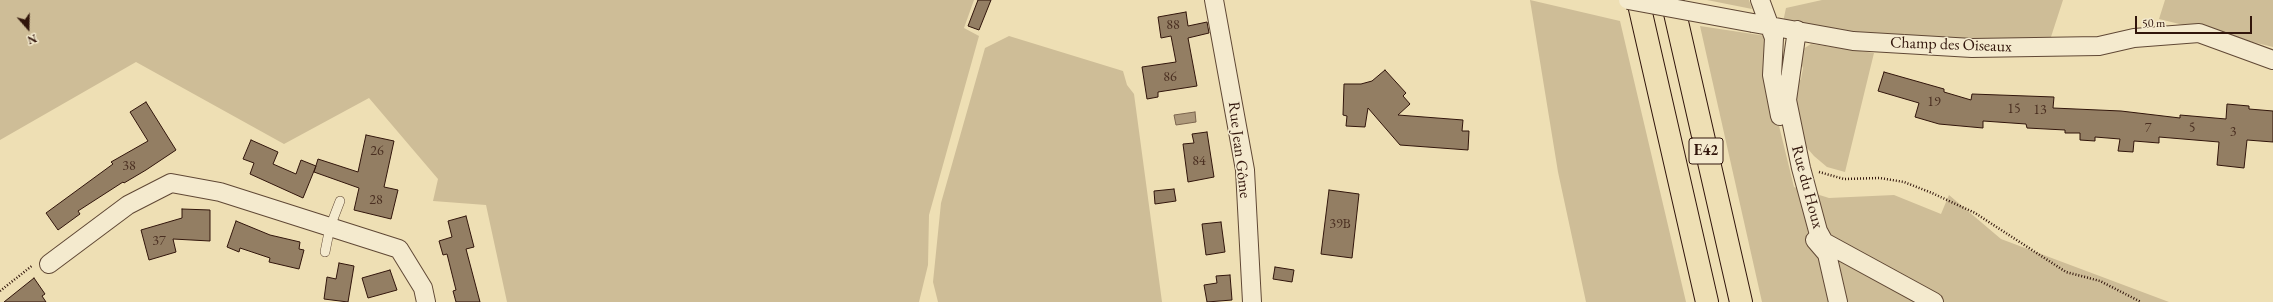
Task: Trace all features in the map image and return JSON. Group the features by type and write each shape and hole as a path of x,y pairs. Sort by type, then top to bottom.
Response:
{"highway":[{"name":"E42","path":"1638,0 1707,302"},
{"name":"E42","path":"1672,0 1741,302"}],"street":[{"name":"Rue Jean Gôme","path":"1214,0 1245,170 1252,302"},
{"name":"Champ des Oiseaux","path":"1628,0 1853,41 1972,48 2099,46 2134,38 2200,33 2273,60"},
{"path":"1760,0 1760,24 1774,38 1772,75 1786,137 1816,243 1827,254 1838,302"},
{"name":"Rue du Houx","path":"1797,30 1787,100 1801,168 1818,231 1824,242 1934,302"},
{"path":"49,264 128,205 171,184 220,192 399,249 423,288 426,302"}],"lane":[{"path":"325,252 330,227 340,201"}],"path":[{"path":"1801,168 1844,179 1880,178 1904,182 1975,213 2066,272 2100,281 2141,302"},
{"path":"0,291 36,263 49,264"}],"shaded area":[{"path":"0,0 974,0 964,28 979,36 929,215 928,265 919,302 507,302 486,205 433,201 438,179 369,98 284,144 136,62 0,140"},
{"path":"1530,0 1620,21 1686,302 1586,302 1558,172"},
{"path":"1707,0 1749,0 1752,9"},
{"path":"1822,0 2063,0 2049,43 1879,35 1783,22 1786,8"},
{"path":"2165,0 2273,0 2273,47 2159,19"},
{"path":"1700,26 1766,36 1768,81 1794,187 1829,198 1894,195 1941,214 1949,195 2001,239 2169,302 1762,302"},
{"path":"1009,36 1123,71 1127,85 1134,94 1162,302 938,302 933,282 941,203 985,48"},
{"path":"1811,44 1874,53 1845,172 1827,167 1814,156 1801,141 1794,88 1801,79 1803,68 1799,59 1803,49"},
{"path":"1195,112 1196,122 1176,125 1174,115"}],"building":[{"path":"978,0 991,0 979,30 968,26"},
{"path":"1186,12 1188,26 1207,22 1209,33 1188,38 1197,86 1158,92 1158,97 1147,99 1142,67 1176,62 1171,36 1161,38 1158,17"},
{"path":"1385,70 1406,93 1403,96 1410,104 1398,115 1463,120 1462,131 1469,131 1468,150 1400,145 1368,108 1365,127 1346,126 1347,116 1343,115 1344,84 1361,84 1372,81"},
{"path":"1884,72 1944,89 1944,92 1971,100 1972,94 2054,97 2053,108 2121,111 2180,118 2180,115 2226,119 2227,104 2249,106 2249,109 2273,111 2273,142 2247,140 2244,168 2217,165 2219,142 2159,137 2159,143 2134,141 2133,152 2118,151 2120,139 2095,137 2095,141 2080,140 2080,133 2065,133 2065,130 2027,128 2026,124 1983,121 1983,128 1939,124 1915,117 1919,103 1878,91"},
{"path":"146,102 176,150 78,211 80,214 58,230 46,213 113,164 111,162 148,141 130,112"},
{"path":"1207,132 1214,177 1188,182 1183,144 1194,143 1192,134"},
{"path":"366,135 394,141 384,187 398,190 391,219 354,210 359,188 314,172 318,159 358,172"},
{"path":"251,140 278,152 273,164 296,174 301,160 316,166 303,198 250,174 254,163 243,159"},
{"path":"1174,189 1176,201 1155,204 1154,191"},
{"path":"1329,190 1359,194 1352,258 1321,254"},
{"path":"182,209 210,210 210,241 173,239 176,252 149,260 141,230 182,218"},
{"path":"466,216 474,247 466,249 480,302 456,302 453,291 456,290 447,254 443,255 439,241 452,237 448,221"},
{"path":"236,221 270,235 300,242 299,249 304,250 299,269 269,262 270,258 240,248 239,252 227,247"},
{"path":"1221,222 1225,252 1206,255 1202,224"},
{"path":"339,263 354,266 348,302 324,299 327,277 336,279"},
{"path":"1275,267 1294,270 1292,282 1273,279"},
{"path":"390,270 397,290 368,298 362,278"},
{"path":"1230,275 1232,300 1207,302 1204,285 1217,283 1216,276"},
{"path":"34,278 45,294 42,296 46,302 4,302"}]}
